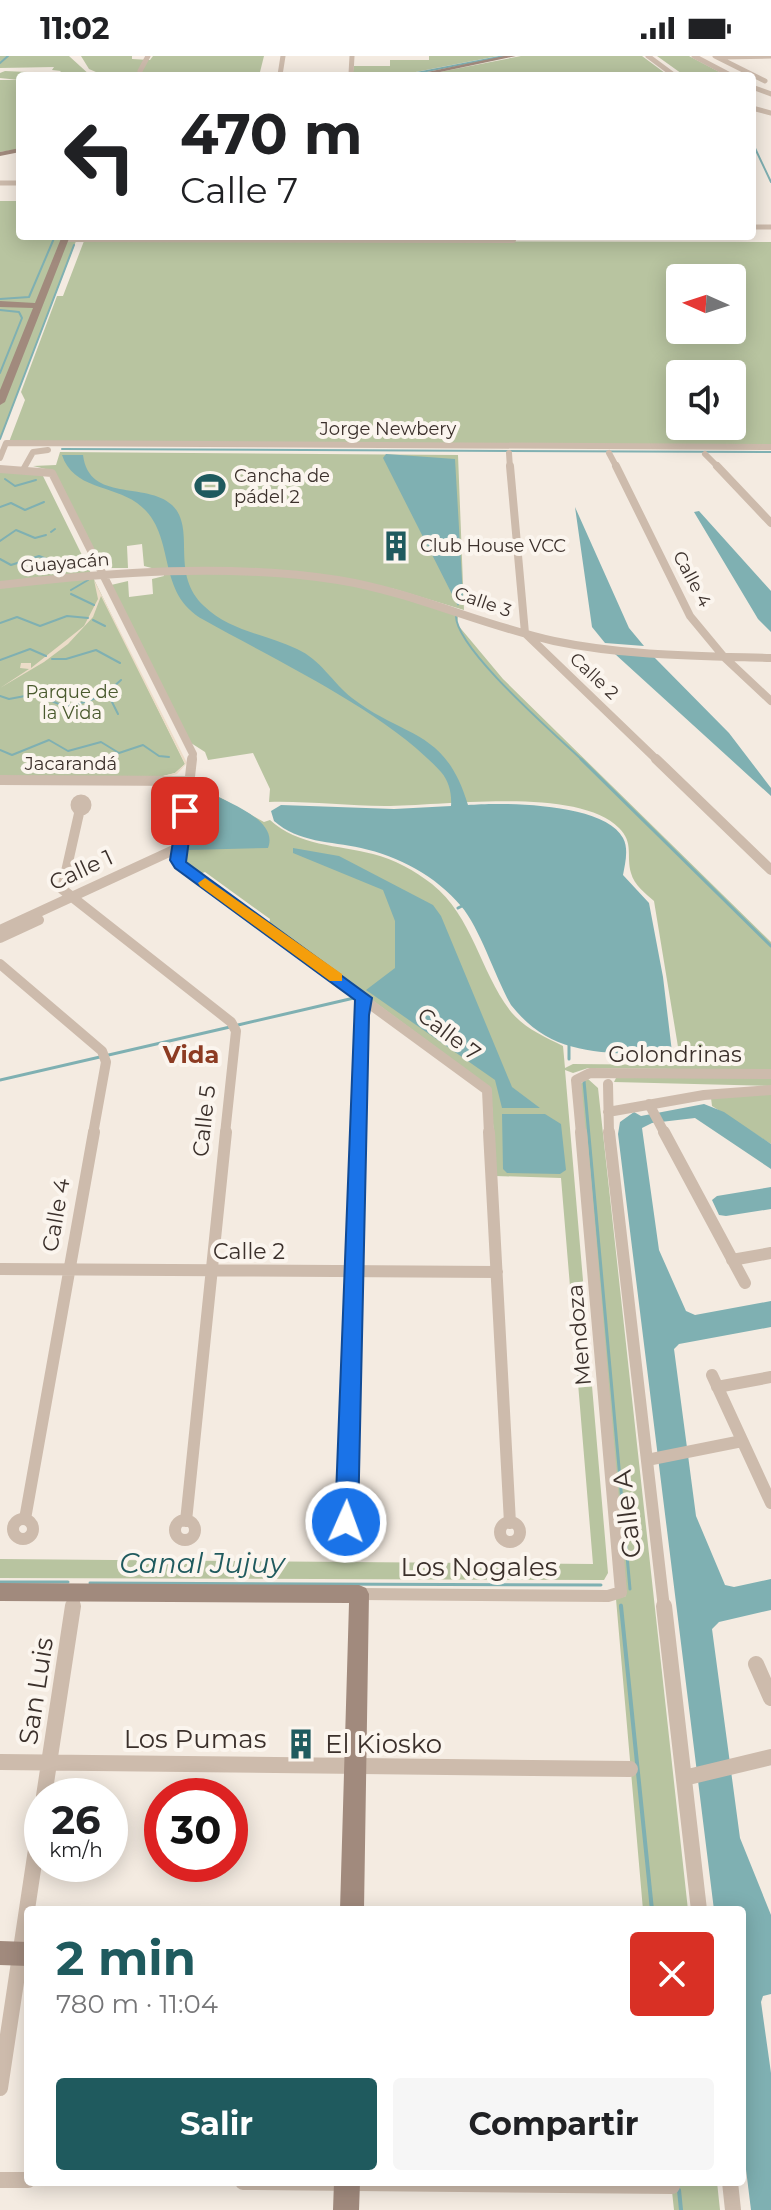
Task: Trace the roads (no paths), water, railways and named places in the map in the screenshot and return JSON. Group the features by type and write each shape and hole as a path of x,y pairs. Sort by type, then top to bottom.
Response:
{"main road":[{"path":"431,72 513,56"},
{"path":"0,402 65,240"},
{"path":"4,304 43,295"},
{"path":"4,304 38,306"},
{"path":"4,304 34,318"},
{"name":"Los Nogales","path":"0,1592 359,1594"},
{"path":"352,1906 359,1594"},
{"path":"346,2210 347,2186"}],"street":[{"path":"140,71 148,56"},
{"path":"648,56 670,72"},
{"path":"694,56 724,72"},
{"path":"716,57 771,56"},
{"path":"716,57 750,72"},
{"name":"Jorge Newbery","path":"0,458 6,443 771,447"},
{"path":"27,470 32,456 39,450 771,454"},
{"path":"509,453 525,633"},
{"name":"Calle 4","path":"609,453 690,616 724,657 771,701"},
{"path":"705,454 771,523"},
{"path":"0,469 49,471 193,754 179,852"},
{"name":"Calle 3","path":"166,572 258,572 340,580 421,598 525,633 604,647 771,658"},
{"name":"Guayacán","path":"0,585 166,572"},
{"name":"Calle 2","path":"525,633 771,870"},
{"name":"Jacarandá","path":"0,780 190,781"},
{"path":"75,899 62,885 80,809"},
{"name":"Calle 1","path":"0,930 179,852"},
{"name":"Calle 7","path":"179,852 180,865 487,1090 510,1523"},
{"name":"Calle 1","path":"0,938 75,899"},
{"name":"Calle 5","path":"75,899 235,1026 186,1521"},
{"name":"Calle 4","path":"0,964 105,1056 25,1519"},
{"path":"346,1522 360,1015 364,998"},
{"name":"Golondrinas","path":"579,1076 607,1079 771,1074"},
{"name":"Mendoza","path":"579,1076 575,1085 621,1592"},
{"name":"Calle A","path":"607,1079 699,1906"},
{"path":"608,1106 771,1090"},
{"path":"649,1104 745,1283"},
{"path":"732,1260 771,1253"},
{"name":"Calle 2","path":"0,1269 497,1272"},
{"path":"771,1377 714,1381 771,1503"},
{"path":"647,1460 742,1441"},
{"name":"Los Nogales","path":"359,1594 608,1596 621,1592"},
{"name":"San Luis","path":"47,1778 75,1593"},
{"path":"756,1664 767,1680 771,1698"},
{"path":"684,1778 771,1757"},
{"name":"Los Pumas","path":"0,1762 630,1769"},
{"path":"25,1906 29,1882"},
{"path":"0,2088 24,1910"},
{"path":"0,2180 24,2180"},
{"path":"730,2186 733,2210"}],"water":[{"path":"386,454 455,459 463,597 458,606 383,458"},
{"path":"62,455 83,455 87,470 107,486 148,494 172,505 183,526 188,580 204,606 236,627 305,654 352,698 435,748 459,780 468,805 552,807 575,811 613,826 626,847 623,875 649,903 663,977 672,1052 598,1052 566,1045 537,1031 511,1005 468,915 440,885 389,856 294,834 274,821 271,811 281,805 394,809 451,806 450,792 441,772 391,729 329,688 204,620 188,608 171,579 158,530 150,515 127,497 75,474"},
{"path":"575,507 629,628 644,646 605,643 592,627"},
{"path":"699,511 771,591 771,632 758,619 694,512"},
{"path":"615,654 654,657 729,733 771,788 771,796"},
{"path":"209,792 259,821 269,838 268,848 187,850 193,811 201,811 204,795"},
{"path":"293,848 339,856 433,905 441,916 512,1087 540,1108 502,1108 495,1080 366,990 395,968 395,921 383,890 293,853"},
{"path":"704,1104 724,1112 771,1144 771,1169 695,1118 652,1123 642,1128 659,1250 686,1311 695,1315 771,1301 771,1327 679,1344 674,1349 696,1516 725,1585 734,1587 771,1579 771,1610 719,1622 712,1629 740,1838 771,1915 771,1994 763,1996 761,2002 771,2073 771,2210 751,2210 746,2169 746,1906 714,1906 618,1134 620,1122 634,1112 641,1116"},
{"path":"502,1114 545,1114 561,1124 566,1170 560,1174 507,1173 503,1169"},
{"path":"771,1187 771,1209 719,1215 712,1200 717,1196"}],"waterway":[{"path":"0,63 8,56"},
{"path":"422,72 504,56"},
{"path":"756,150 771,182"},
{"path":"0,299 29,297 53,240"},
{"name":"Canal Jujuy","path":"0,439 74,245"},
{"path":"0,310 19,312 22,318 0,373"},
{"path":"62,449 771,452"},
{"path":"5,479 15,486 36,480"},
{"path":"0,507 11,503 25,510 44,502"},
{"path":"51,532 55,529"},
{"path":"0,541 16,530 35,538 46,535"},
{"path":"0,559 11,565 39,556 60,564 63,570"},
{"path":"71,590 88,580"},
{"path":"71,594 94,605"},
{"path":"0,623 17,617 40,626 67,616 88,618"},
{"path":"456,616 460,631 489,670 583,761"},
{"path":"93,620 105,626"},
{"path":"0,660 30,649 46,656"},
{"path":"52,659 66,659 96,650 120,663"},
{"path":"103,696 121,680"},
{"path":"0,696 9,699 41,693 64,705 103,696"},
{"path":"103,696 111,700 118,714"},
{"path":"0,750 12,755 49,740 68,751 101,742 119,753 143,745 159,756 169,757"},
{"path":"581,759 771,946"},
{"path":"458,908 462,906"},
{"path":"238,1025 354,998"},
{"path":"0,1080 230,1027"},
{"path":"569,1043 569,1059"},
{"path":"584,1081 630,1589"},
{"name":"Canal Jujuy","path":"0,1582 68,1582"},
{"name":"Canal Jujuy","path":"90,1583 601,1585"},
{"path":"621,1606 652,1906"},
{"path":"679,2190 681,2210"}],"place":[{"name":"Cancha de pádel 2","path":"210,486"},
{"name":"Club House VCC","path":"396,546"},
{"name":"El Kiosko","path":"301,1744"}],"district":[{"name":"Vida","path":"191,1054"}],"park label":[{"name":"Parque de la Vida","path":"72,702"}]}
